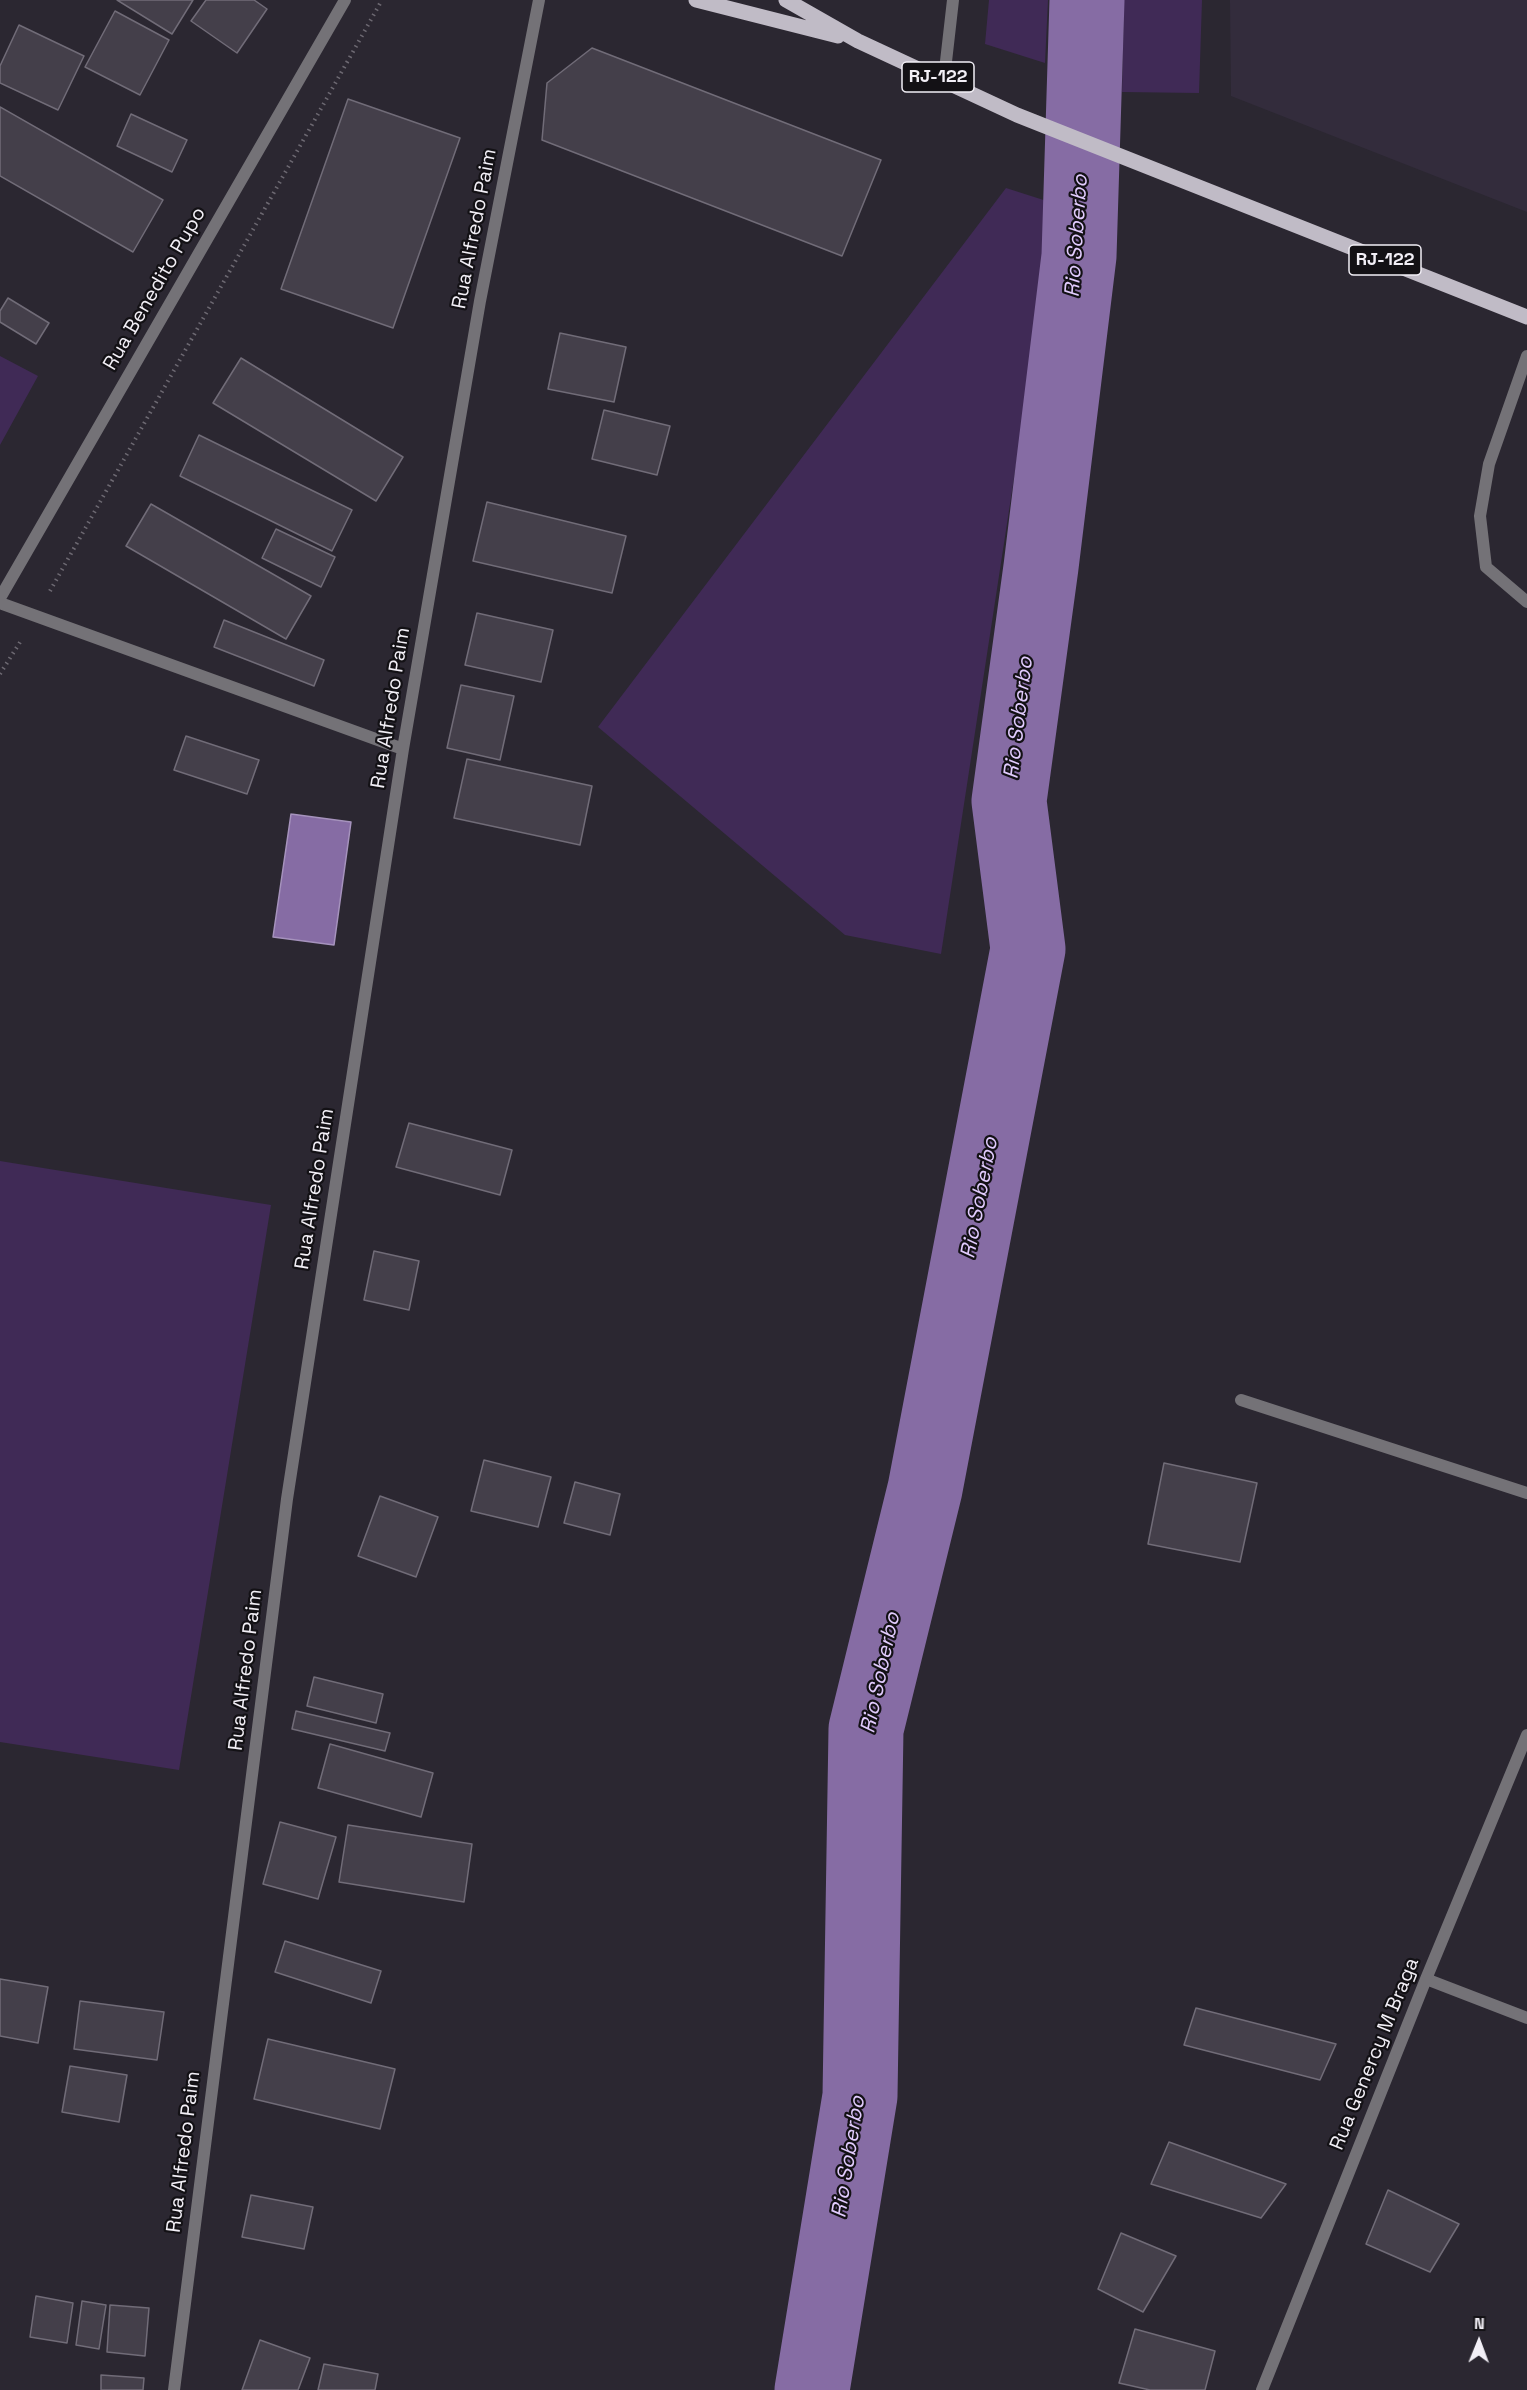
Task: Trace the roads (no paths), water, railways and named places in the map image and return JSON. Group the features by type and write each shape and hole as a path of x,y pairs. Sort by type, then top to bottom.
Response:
{"main road":[{"name":"RJ-122","path":"696,0 858,41"},
{"name":"RJ-122","path":"786,0 858,41 1017,115 1527,317"}],"street":[{"name":"Rua Benedito Pupo","path":"0,598 345,0"},
{"name":"Rua Alfredo Paim","path":"174,2390 287,1499 403,749 480,301 539,0"},
{"path":"944,80 953,0"},
{"path":"1527,356 1489,464 1480,516 1486,567 1527,602"},
{"path":"0,603 403,749"},
{"path":"1241,1400 1527,1493"},
{"name":"Rua Genercy M Braga","path":"1262,2390 1426,1979 1527,1735"},
{"path":"1426,1979 1527,2018"}],"waterway":[{"name":"Rio Soberbo","path":"812,2390 860,2096 866,1729 925,1489 1028,949 1009,801 1041,567 1079,256 1087,0"}]}
